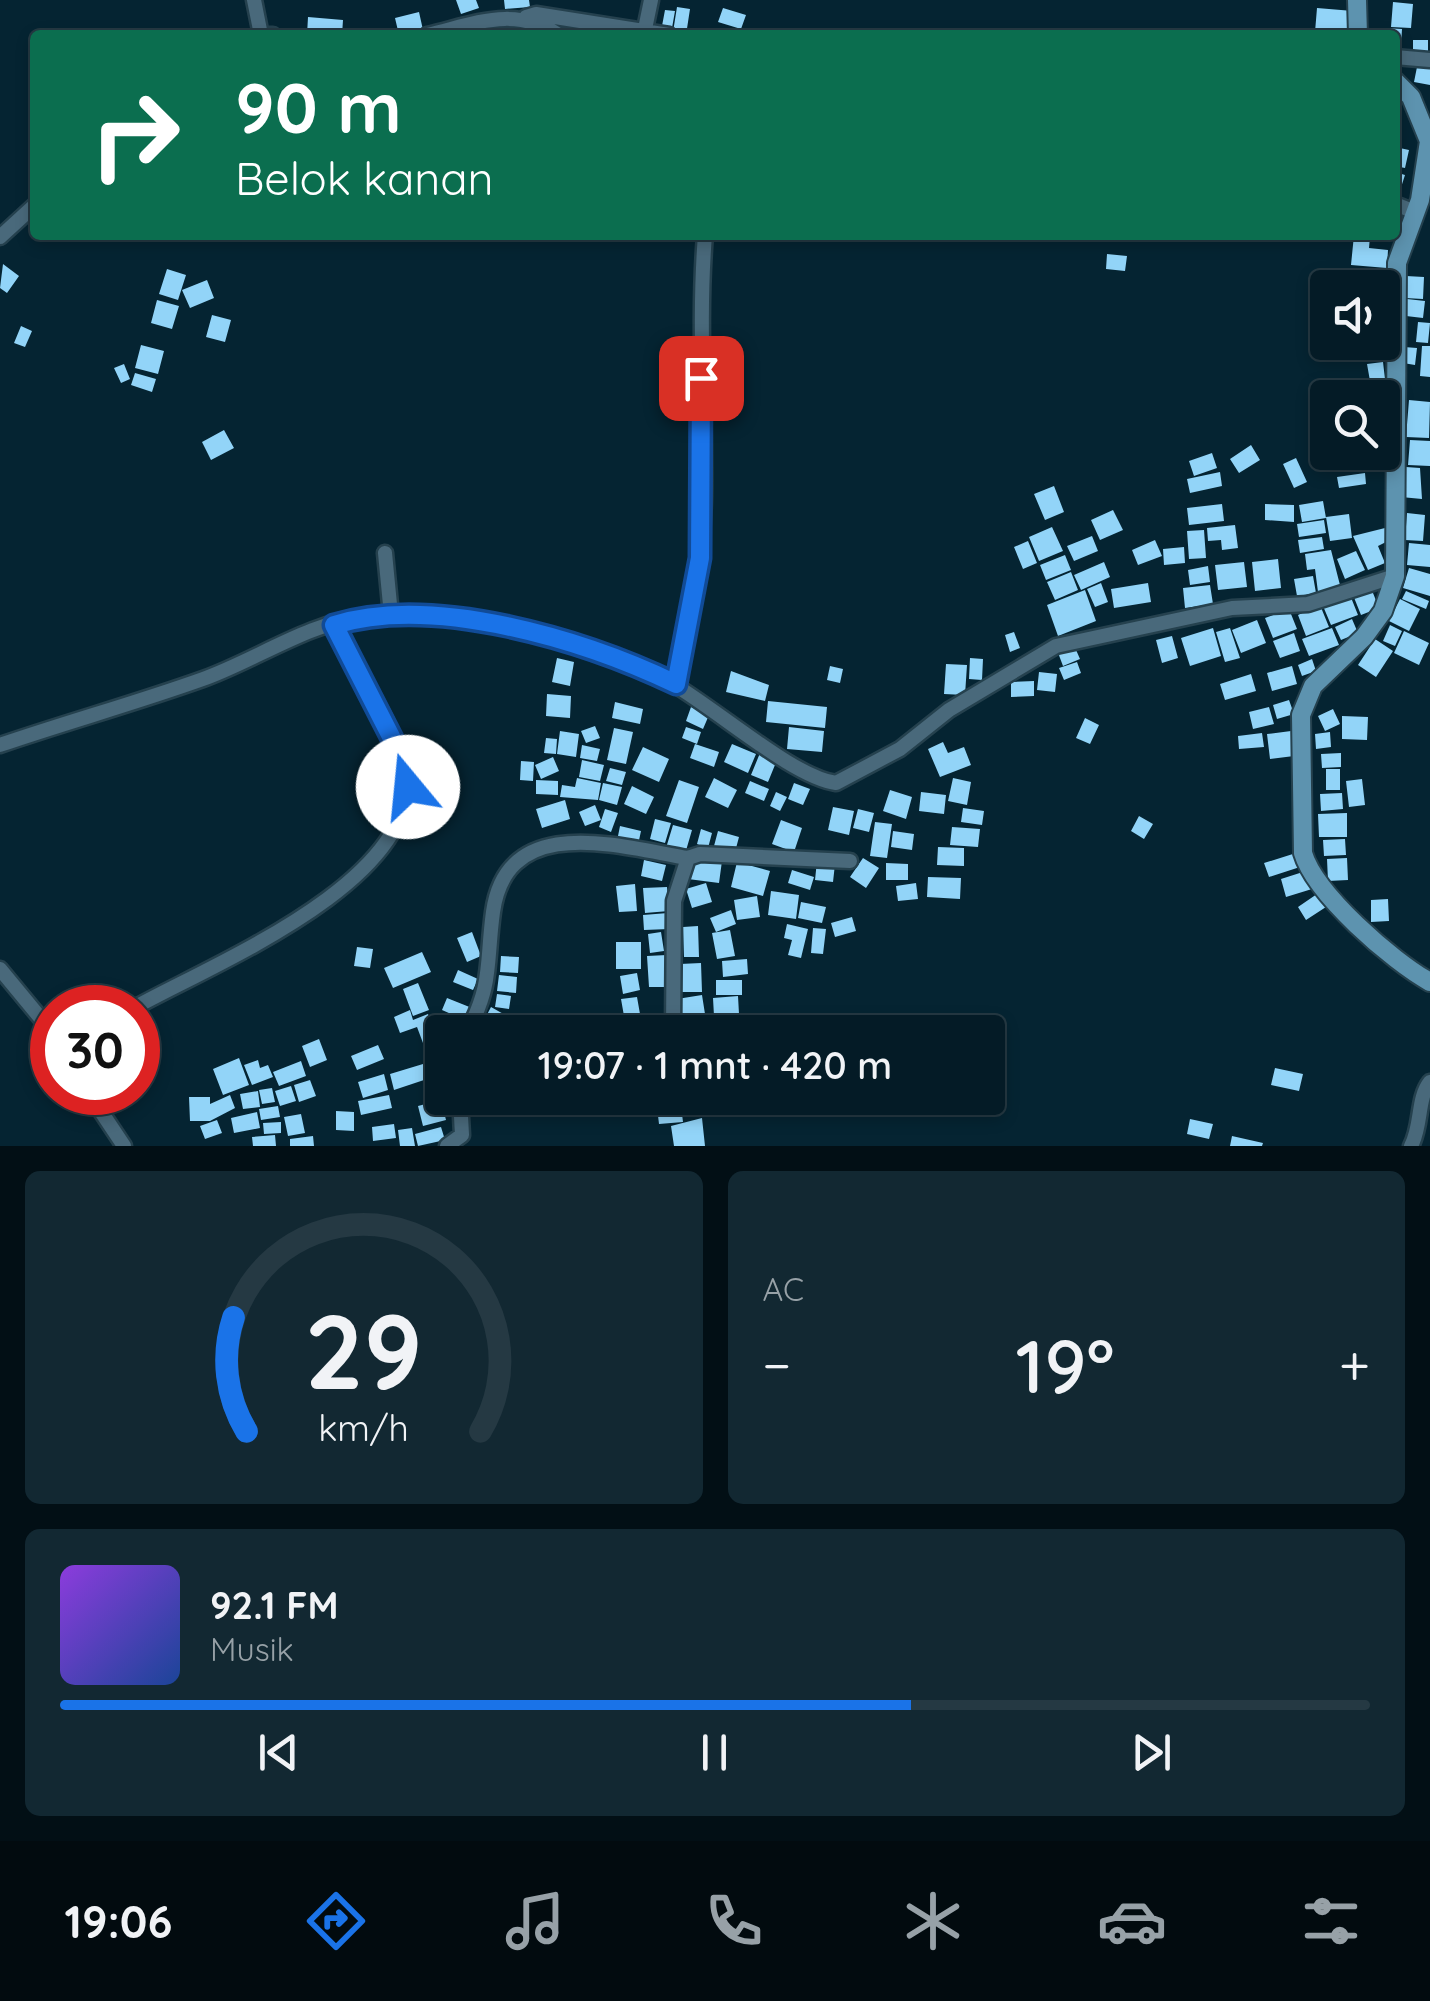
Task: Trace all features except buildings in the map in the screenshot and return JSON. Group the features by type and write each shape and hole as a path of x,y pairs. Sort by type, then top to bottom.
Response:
{"main road":[{"path":"1357,0 1358,30"},
{"path":"1400,87 1411,97 1429,141 1415,212 1397,263 1396,576 1384,611 1364,638 1313,686 1301,716 1303,853 1312,871 1352,919 1430,982"}],"street":[{"path":"254,0 261,30"},
{"path":"646,29 652,0"},
{"path":"448,30 508,16 536,14 650,30"},
{"path":"526,17 549,30"},
{"path":"1400,58 1430,60"},
{"path":"1400,206 1415,212"},
{"path":"0,237 30,209"},
{"path":"676,684 700,558 704,496 700,300 704,240"},
{"path":"386,553 391,615"},
{"path":"0,745 204,679 334,625 363,616 391,615 485,623 600,653 676,684 806,771 828,782 844,782 900,749 949,710 1056,646 1232,608 1308,604 1396,576"},
{"path":"160,993 324,901 360,872 392,836 408,787 403,760 334,625"},
{"path":"475,1015 489,981 493,908 504,878 520,858 562,842 688,858 700,854 850,861"},
{"path":"673,1015 674,901 688,858"},
{"path":"0,969 30,1005"},
{"path":"1412,1146 1421,1126 1424,1090 1430,1082"},
{"path":"103,1115 124,1146"},
{"path":"447,1146 462,1134 461,1115"}],"route":[{"path":"408,787 403,760 334,625 363,616 404,614 485,623 600,653 676,684 700,558 704,496 701,378"}]}
